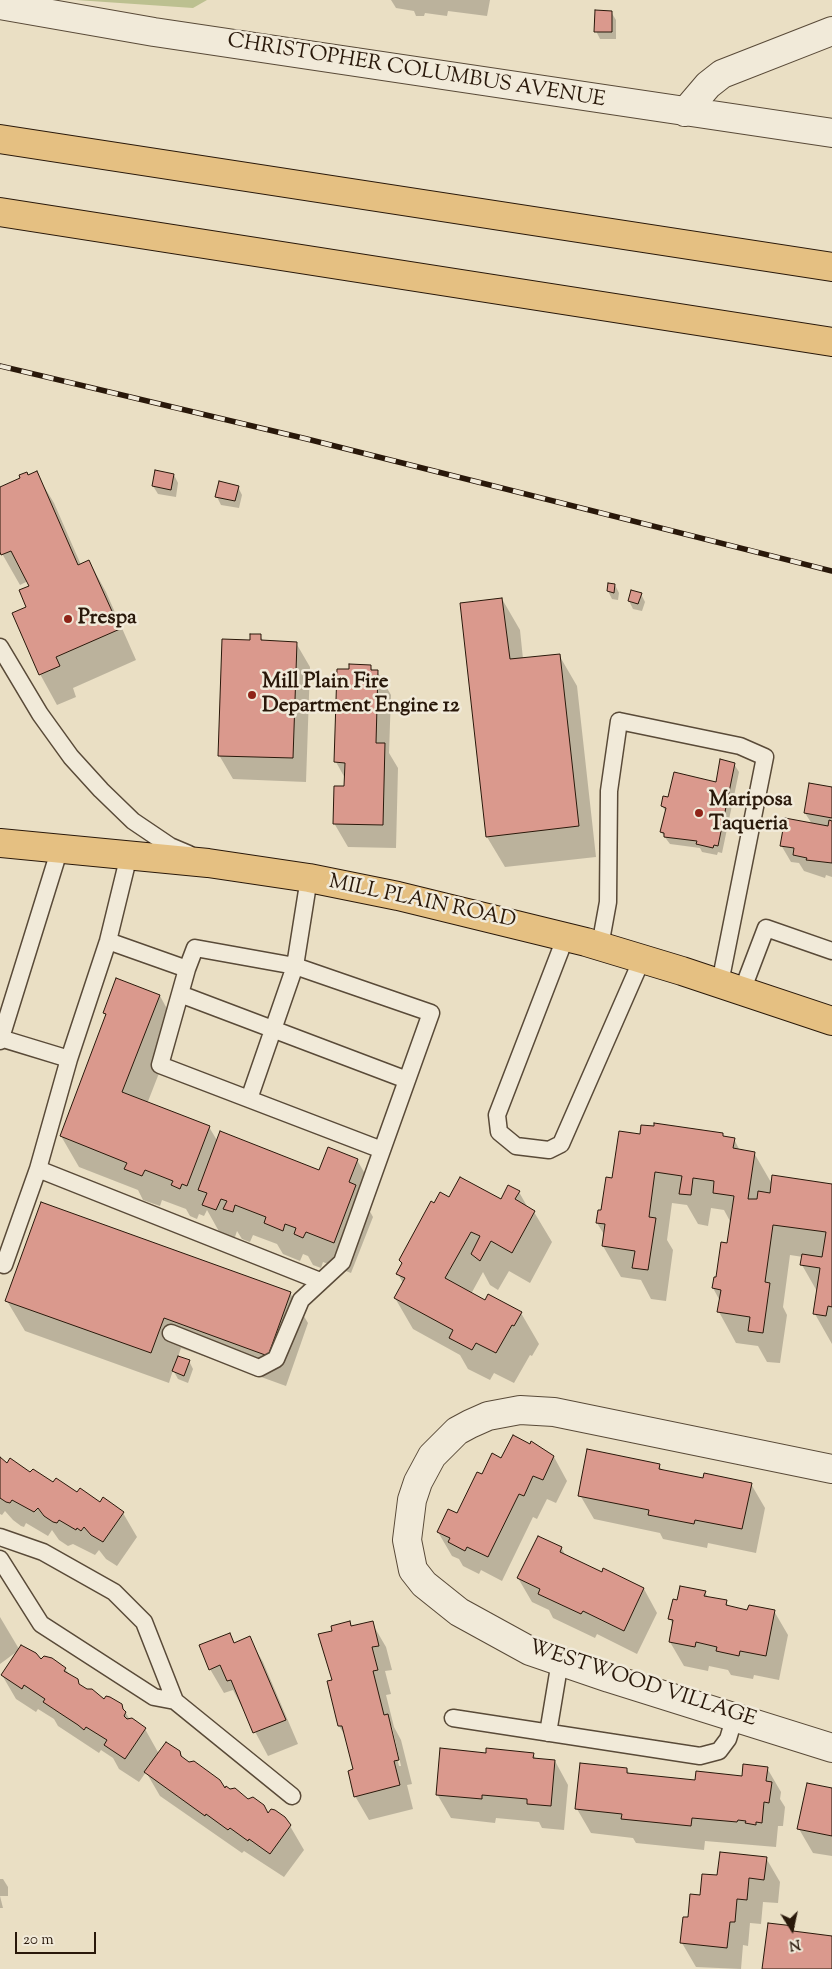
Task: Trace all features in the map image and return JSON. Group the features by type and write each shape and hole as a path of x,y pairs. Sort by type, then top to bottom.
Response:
{"main road":[{"path":"0,139 832,268"},
{"path":"0,212 832,342"},
{"name":"MILL PLAIN ROAD","path":"0,843 208,863 309,878 480,914 600,946 832,1021"}],"street":[{"name":"CHRISTOPHER COLUMBUS AVENUE","path":"0,5 73,9 685,112 832,133"},
{"path":"685,112 708,85 722,74 832,31"},
{"name":"WESTWOOD VILLAGE","path":"832,1469 545,1411 520,1410 496,1414 457,1431 432,1456 418,1482 412,1500 407,1540 414,1570 424,1584 467,1617 530,1651 832,1748"}],"lane":[{"path":"0,647 40,714 71,757 101,790 133,821 170,846 208,863"},
{"path":"600,946 608,902 609,791 619,720 740,746 766,757 735,906 731,987"},
{"path":"60,848 0,1039 69,1059"},
{"path":"4,1265 38,1169 69,1059 108,941 129,855"},
{"path":"249,1099 295,966 309,878"},
{"path":"731,987 766,928 832,951"},
{"path":"566,936 496,1115 500,1132 516,1146 548,1150 561,1144 642,959"},
{"path":"108,941 187,969"},
{"path":"171,1333 259,1368 276,1359 301,1300 342,1262 431,1013 295,966 195,948 187,969 160,1065 382,1150"},
{"path":"180,994 407,1080"},
{"path":"38,1169 320,1281"},
{"path":"0,1536 43,1552 114,1592 144,1622 175,1701"},
{"path":"0,1560 41,1624 154,1697 175,1701 292,1796"},
{"path":"548,1733 560,1661"},
{"path":"453,1718 700,1756 719,1751 728,1739 735,1716"}],"green space":[{"path":"76,0 207,0 193,8"}],"building":[{"path":"595,10 612,11 612,32 594,32"},
{"path":"155,470 174,474 171,490 152,486"},
{"path":"37,471 78,565 89,560 120,629 56,657 60,666 39,675 12,613 26,607 19,590 29,586 11,551 1,555 0,552 0,487 20,478 19,475 27,472 28,475"},
{"path":"219,481 239,486 235,501 215,497"},
{"path":"608,583 615,584 614,593 607,591"},
{"path":"631,590 642,593 638,604 628,601"},
{"path":"502,598 510,659 560,654 579,826 486,837 460,603"},
{"path":"250,634 261,634 261,640 297,642 293,758 218,756 222,639 250,640"},
{"path":"349,664 371,665 371,670 378,670 376,743 385,743 383,825 333,824 334,786 344,786 345,763 334,762 337,669 349,669"},
{"path":"720,759 735,763 718,846 714,845 713,848 696,844 697,841 664,837 664,833 660,832 666,808 661,806 663,796 668,797 674,772 716,782"},
{"path":"809,783 832,787 832,818 804,813"},
{"path":"785,818 828,826 829,820 832,821 832,863 806,860 807,858 793,855 794,848 780,846"},
{"path":"116,978 160,995 122,1092 210,1126 187,1186 182,1184 180,1189 171,1185 173,1181 145,1170 142,1176 124,1169 127,1163 60,1136 106,1014 103,1013"},
{"path":"654,1123 723,1133 723,1136 735,1138 733,1148 755,1152 748,1199 757,1199 758,1191 770,1193 772,1175 832,1184 832,1307 828,1306 826,1316 813,1314 820,1268 800,1265 802,1254 822,1257 826,1232 773,1225 765,1282 770,1283 763,1333 748,1331 750,1317 717,1312 721,1290 712,1288 714,1277 716,1277 721,1242 727,1243 734,1196 713,1193 714,1181 693,1178 691,1195 679,1194 682,1176 655,1172 649,1217 656,1218 648,1270 632,1268 635,1251 602,1246 605,1224 596,1223 598,1210 601,1210 606,1177 612,1178 619,1131 640,1134 641,1125 654,1126"},
{"path":"220,1131 319,1170 328,1147 358,1159 349,1182 356,1185 334,1243 306,1232 303,1238 294,1234 296,1228 285,1224 283,1231 264,1223 266,1217 235,1205 233,1212 223,1209 227,1201 221,1199 216,1210 202,1205 207,1193 198,1190"},
{"path":"460,1177 501,1199 508,1185 520,1191 515,1199 535,1211 512,1253 491,1241 480,1261 471,1254 480,1236 471,1232 445,1278 485,1300 488,1294 522,1312 496,1353 476,1343 472,1350 449,1338 453,1330 394,1298 405,1278 396,1274 402,1263 399,1260 431,1201 434,1203 440,1192 449,1197"},
{"path":"41,1202 291,1292 268,1356 164,1318 151,1353 5,1301"},
{"path":"178,1356 190,1360 184,1376 172,1371"},
{"path":"513,1435 530,1444 531,1441 554,1456 543,1480 533,1476 524,1496 519,1494 488,1557 467,1547 465,1551 448,1542 450,1538 437,1532 448,1509 457,1513 477,1472 482,1474 492,1453 501,1458"},
{"path":"587,1449 660,1464 659,1469 703,1478 704,1473 752,1483 742,1529 695,1520 694,1524 648,1515 649,1510 578,1496"},
{"path":"0,1457 7,1463 10,1458 30,1472 33,1469 53,1482 56,1478 77,1492 80,1488 100,1502 103,1497 124,1512 103,1542 91,1535 84,1527 81,1531 59,1520 57,1523 53,1522 44,1516 38,1508 34,1512 12,1500 10,1503 6,1502 0,1498"},
{"path":"538,1536 562,1547 560,1552 602,1572 603,1568 644,1588 624,1631 583,1611 581,1614 538,1594 540,1589 517,1578"},
{"path":"680,1586 706,1591 704,1596 727,1600 726,1605 747,1610 749,1605 775,1610 766,1656 740,1651 739,1656 716,1651 717,1647 696,1642 695,1647 669,1642 673,1620 668,1619 673,1599 677,1600"},
{"path":"350,1621 351,1626 373,1621 379,1646 372,1647 378,1670 373,1671 384,1715 388,1714 399,1760 394,1761 400,1785 354,1797 348,1771 353,1769 342,1726 338,1726 327,1681 332,1680 318,1634 332,1631 331,1626"},
{"path":"230,1633 234,1643 250,1636 286,1720 253,1733 231,1680 227,1681 220,1665 209,1670 199,1645"},
{"path":"21,1645 36,1653 41,1659 44,1656 52,1658 66,1668 64,1671 78,1679 79,1684 87,1689 92,1689 104,1699 106,1696 110,1697 122,1704 126,1712 124,1716 127,1719 132,1718 146,1728 125,1759 104,1745 107,1740 86,1727 84,1730 43,1702 45,1699 24,1685 22,1689 1,1675"},
{"path":"166,1742 180,1751 181,1756 189,1762 194,1761 220,1780 225,1788 226,1786 230,1789 235,1788 248,1799 253,1797 264,1805 268,1813 271,1809 285,1817 291,1825 270,1854 249,1839 248,1841 230,1828 228,1830 206,1814 205,1816 144,1772"},
{"path":"440,1748 486,1753 486,1748 534,1753 533,1758 555,1760 551,1806 527,1804 527,1799 482,1795 482,1799 436,1795"},
{"path":"580,1763 627,1768 627,1773 695,1780 696,1771 742,1776 743,1764 768,1767 766,1781 772,1782 769,1803 764,1802 762,1823 756,1822 756,1825 738,1820 737,1822 692,1818 691,1826 621,1819 622,1814 575,1809"},
{"path":"807,1783 832,1788 832,1836 797,1829"},
{"path":"720,1852 767,1857 764,1880 749,1878 747,1900 737,1899 735,1922 730,1922 727,1948 680,1943 683,1917 688,1917 690,1894 700,1895 702,1874 717,1875"},
{"path":"768,1923 794,1926 793,1931 832,1936 832,1969 762,1969"}],"railway":[{"path":"0,366 307,439 832,571"}],"place":[{"name":"Prespa","path":"68,619"},
{"name":"Mill Plain Fire Department Engine 12","path":"252,695"},
{"name":"Mariposa Taqueria","path":"699,813"}]}
